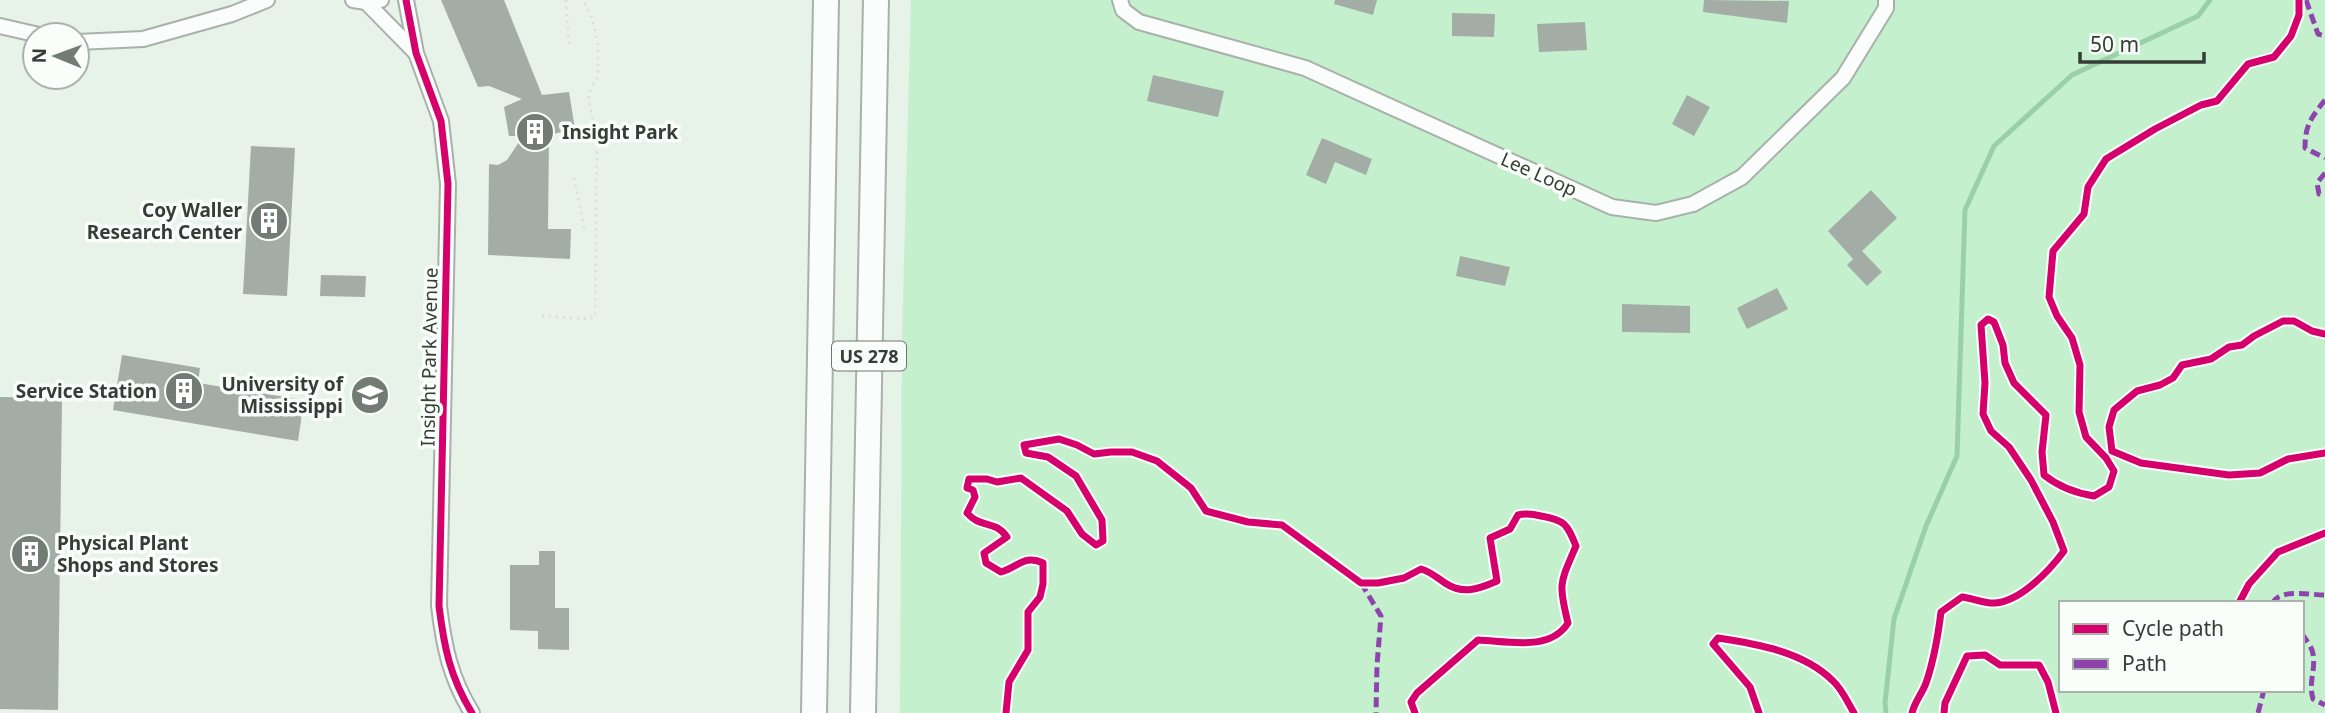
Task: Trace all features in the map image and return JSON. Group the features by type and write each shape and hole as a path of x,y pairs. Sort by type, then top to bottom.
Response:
{"highway":[{"name":"US 278","path":"814,713 826,0"},
{"name":"US 278","path":"863,713 876,0"}],"street":[{"path":"91,41 143,39 232,15 267,0"},
{"name":"Insight Park Avenue","path":"406,0 416,53 441,121 448,184 439,606 444,648 453,677 472,713"},
{"name":"Lee Loop","path":"1121,5 1139,22 1305,68 1612,207 1656,213 1693,204 1742,177 1843,78 1886,8 1886,0"},
{"path":"367,1 416,53"},
{"path":"0,26 21,31"}],"path":[{"path":"566,0 569,44"},
{"path":"541,316 588,319 595,317 597,144 587,95 598,76 598,44 592,18 583,0"},
{"path":"574,178 584,228"}],"green space":[{"path":"911,0 2325,0 2325,713 900,713 902,337"}],"building":[{"name":"Insight Park","path":"441,0 504,0 542,95 569,92 575,129 549,135 548,229 571,229 570,259 488,255 489,164 498,165 507,160 523,136 509,136 504,107 522,99 489,86 478,87"},
{"path":"1335,0 1377,0 1373,15 1334,4"},
{"path":"1704,0 1789,1 1787,23 1703,12"},
{"path":"1452,13 1495,14 1494,37 1452,36"},
{"path":"1585,22 1587,50 1539,52 1537,24"},
{"path":"1153,75 1224,91 1218,117 1147,101"},
{"path":"1687,95 1710,107 1694,136 1672,124"},
{"path":"1322,138 1372,159 1366,175 1335,162 1326,184 1306,175"},
{"name":"Coy Waller Research Center","path":"251,146 295,148 287,296 243,294"},
{"path":"1871,190 1897,218 1862,251 1882,272 1867,286 1847,265 1853,259 1828,231"},
{"path":"1460,256 1510,267 1505,286 1456,276"},
{"path":"321,275 366,276 365,297 320,296"},
{"path":"1777,288 1788,309 1747,329 1737,308"},
{"path":"1622,304 1690,306 1690,333 1622,332"},
{"name":"Service Station","path":"122,355 200,368 198,383 304,400 298,441 113,410"},
{"name":"Physical Plant Shops and Stores","path":"0,397 62,398 58,710 0,709"},
{"path":"539,551 555,551 555,608 569,608 569,650 538,649 538,631 510,630 510,565 539,565"}],"waterway":[{"path":"1886,713 1894,619 1926,526 1957,456 1965,210 1994,146 2072,75 2198,16 2210,0"}],"marked path":[{"path":"2306,0 2318,34 2325,36"},
{"path":"2325,100 2310,122 2305,148 2325,158"},
{"path":"2325,173 2317,183 2319,194 2325,193"},
{"path":"1361,583 1381,616 1376,713"},
{"path":"2274,601 2289,594 2325,595"},
{"path":"2304,637 2313,654 2313,699 2325,705"},
{"path":"2258,713 2263,692"}],"cycle path":[{"path":"406,0 416,53 441,121 448,184 439,606 449,661 458,687 472,713"},
{"path":"1912,713 1929,674 1941,612 1962,597 1991,603 2015,597 2043,575 2064,551 2053,522 2031,480 2009,447 1991,431 1983,414 1985,383 1981,325 1988,319 1994,322 2003,345 2005,363 2014,383 2046,415 2042,452 2044,475 2061,486 2087,495 2094,496 2109,487 2114,471 2086,437 2079,412 2080,365 2072,338 2057,316 2049,297 2053,251 2084,214 2088,187 2106,159 2155,129 2201,105 2217,101 2248,64 2274,57 2291,36 2299,15 2299,0"},
{"path":"2325,334 2312,331 2294,321 2283,321 2242,345 2229,347 2211,359 2182,365 2173,378 2160,385 2137,391 2114,410 2109,427 2112,451 2141,463 2229,475 2260,473 2288,459 2325,453"},
{"path":"1006,713 1009,682 1028,650 1028,612 1040,597 1043,563 1026,561 1001,572 986,563 984,553 1007,537 1002,531 977,521 967,513 975,497 973,490 967,488 969,479 997,482 1021,478 1067,511 1082,534 1096,545 1103,541 1102,520 1076,476 1048,457 1026,453 1024,445 1059,439 1094,454 1132,452 1157,461 1191,488 1206,511 1248,522 1282,525 1361,583 1404,578 1421,569 1452,587 1465,590 1477,588 1497,581 1490,538 1510,529 1518,515 1535,515 1555,519 1564,524 1576,546 1562,583 1568,623 1560,632 1539,641 1514,643 1478,640 1417,693 1411,702 1415,713"},
{"path":"2240,601 2249,584 2278,552 2325,533"},
{"path":"1759,713 1750,687 1713,644 1718,638 1780,651 1808,663 1836,684 1854,713"},
{"path":"1944,713 1945,703 1967,656 1985,655 2000,665 2039,665 2048,682 2056,713"}],"place":[{"name":"Insight Park","path":"535,132"},
{"name":"Coy Waller Research Center","path":"269,221"},
{"name":"Service Station","path":"184,391"},
{"name":"University of Mississippi","path":"370,395"},
{"name":"Physical Plant Shops and Stores","path":"30,554"}]}
